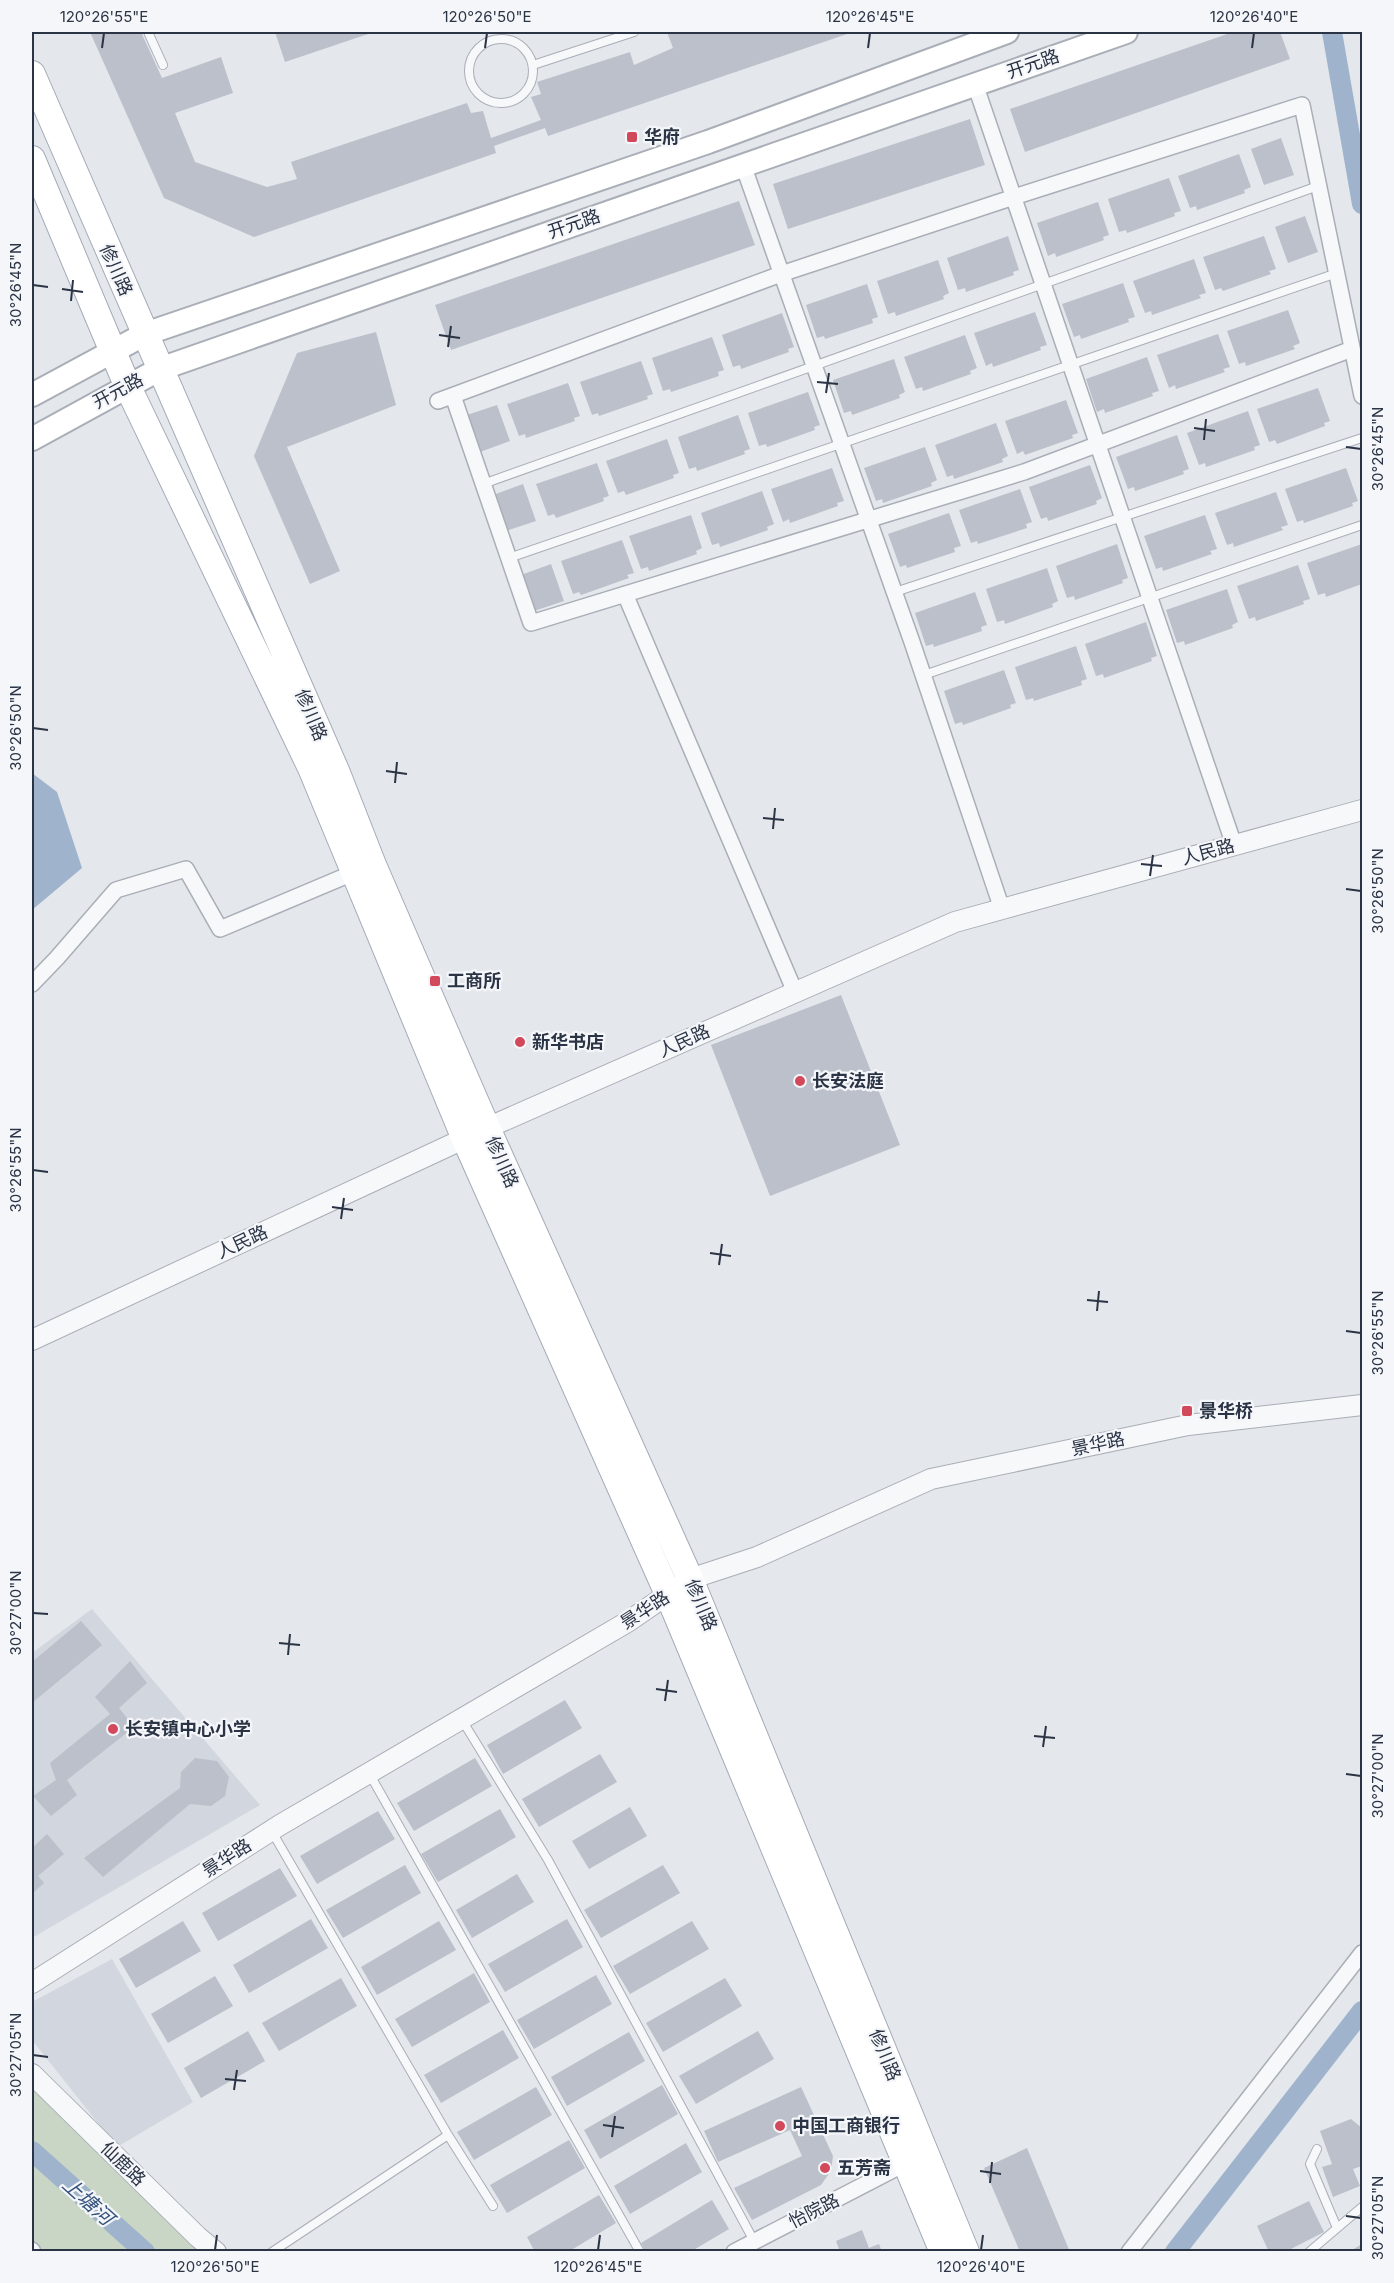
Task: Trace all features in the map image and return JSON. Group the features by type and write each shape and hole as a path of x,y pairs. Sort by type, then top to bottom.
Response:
{"main road":[{"name":"开元路","path":"32,395 145,334 708,141 1007,32"},
{"name":"开元路","path":"32,439 160,369 1126,32"},
{"name":"修川路","path":"32,74 337,773 363,869"},
{"name":"修川路","path":"32,159 127,386 311,768 363,869 668,1594 916,2158 966,2252"},
{"name":"修川路","path":"476,1133 690,1579 916,2158 943,2252"}],"street":[{"path":"975,84 1234,845"},
{"path":"1352,349 1024,472 531,623 483,484 445,399 781,274 1014,196 1302,105 1362,396"},
{"path":"743,165 924,675 1002,909"},
{"path":"625,594 795,992"},
{"name":"人民路","path":"32,1340 476,1133 955,922 1362,810"},
{"path":"32,984 116,890 186,869 220,929 363,869"},
{"name":"景华路","path":"32,1983 271,1830 629,1621 690,1579 757,1557 931,1479 1188,1425 1362,1405"},
{"path":"1129,2252 1362,1953"},
{"name":"仙鹿路","path":"32,2074 216,2252"},
{"name":"怡院路","path":"734,2252 916,2158"}],"lane":[{"path":"148,32 163,65"},
{"path":"533,66 634,32"},
{"path":"499,38 519,44 527,51 533,66 532,82 526,91 508,103 497,103 478,94 471,85 468,75 469,64 479,46 499,38"},
{"path":"483,484 1318,186"},
{"path":"509,558 1337,273"},
{"path":"895,592 1362,438"},
{"path":"924,675 1362,525"},
{"path":"462,1719 548,1860 754,2241"},
{"path":"369,1773 640,2252"},
{"path":"271,1830 448,2135 493,2206"},
{"path":"272,2252 448,2135"},
{"path":"1317,2149 1310,2164 1337,2228"},
{"path":"1309,2252 1362,2207"}],"shaded area":[{"name":"长安镇中心小学","path":"92,1609 260,1805 32,1938 32,1653"},
{"path":"112,1959 193,2102 117,2147 32,2040 32,2002"}],"green space":[{"path":"32,2087 204,2251 32,2251"}],"water":[{"path":"32,773 57,792 82,868 32,910"}],"building":[{"path":"90,32 141,32 162,78 221,57 233,93 175,113 195,162 267,187 297,179 291,162 467,103 471,113 483,111 491,138 541,120 531,97 541,94 537,82 630,52 634,65 673,48 667,32 853,32 548,136 545,128 494,146 496,153 254,237 164,198"},
{"path":"275,32 374,32 285,62"},
{"path":"1233,32 1280,32 1290,59 1025,152 1010,109"},
{"path":"970,119 985,165 788,229 773,184"},
{"path":"1281,138 1294,175 1264,185 1251,149"},
{"path":"1239,154 1251,187 1244,190 1245,193 1197,210 1196,206 1190,208 1178,176"},
{"path":"1169,178 1181,211 1174,213 1175,216 1127,233 1126,230 1119,232 1108,199"},
{"path":"739,201 755,245 451,350 435,305"},
{"path":"1098,202 1109,235 1103,237 1104,240 1056,257 1055,253 1048,256 1037,223"},
{"path":"1305,216 1318,252 1288,263 1275,227"},
{"path":"1008,236 1019,270 1013,272 1014,275 966,292 965,288 958,290 947,258"},
{"path":"1264,236 1276,269 1269,271 1271,274 1223,291 1221,288 1215,290 1203,257"},
{"path":"1194,259 1206,293 1199,295 1201,298 1152,315 1151,311 1145,313 1133,281"},
{"path":"938,260 949,293 943,296 944,299 896,316 895,312 888,314 877,281"},
{"path":"1123,283 1135,317 1128,319 1129,322 1081,339 1080,335 1074,337 1062,304"},
{"path":"867,284 878,317 872,319 873,323 825,339 824,336 817,338 806,305"},
{"path":"1288,310 1300,343 1293,346 1295,349 1246,366 1245,362 1239,364 1227,331"},
{"path":"1035,312 1047,345 1040,347 1041,350 993,367 992,363 986,366 974,333"},
{"path":"782,313 794,347 788,349 789,352 741,369 740,365 733,367 722,335"},
{"path":"376,332 396,405 287,447 340,571 310,584 254,456 297,353"},
{"path":"1218,334 1230,367 1223,369 1225,372 1176,389 1175,385 1169,388 1157,355"},
{"path":"965,335 977,368 970,371 971,374 923,391 922,387 916,389 904,357"},
{"path":"712,337 724,370 718,372 719,376 671,392 670,389 663,391 652,358"},
{"path":"1147,357 1159,391 1152,393 1153,396 1105,413 1104,409 1097,412 1086,379"},
{"path":"894,359 905,392 899,395 900,398 852,415 851,411 844,413 833,380"},
{"path":"641,361 653,394 647,396 648,399 599,416 598,413 592,415 580,382"},
{"path":"568,383 580,416 574,418 575,421 526,438 525,434 519,436 507,404"},
{"path":"1318,388 1330,421 1324,423 1325,426 1277,444 1275,440 1269,442 1257,409"},
{"path":"808,392 820,425 814,427 815,430 767,447 766,444 759,446 748,413"},
{"path":"1066,400 1078,433 1072,435 1073,438 1025,455 1023,451 1017,454 1005,421"},
{"path":"497,405 510,441 480,452 467,415"},
{"path":"1248,411 1260,445 1254,447 1255,450 1206,467 1205,463 1199,465 1187,433"},
{"path":"738,415 750,449 744,451 745,454 697,471 696,467 689,469 678,437"},
{"path":"996,423 1008,456 1002,459 1003,462 954,479 953,475 947,477 935,445"},
{"path":"1177,435 1189,469 1183,471 1184,474 1135,491 1134,487 1128,489 1116,457"},
{"path":"667,439 679,473 673,475 674,478 626,495 624,491 618,493 606,461"},
{"path":"925,447 937,480 931,483 932,486 883,503 882,499 876,501 864,468"},
{"path":"597,463 609,496 603,498 604,501 556,518 554,514 548,516 536,484"},
{"path":"1090,465 1102,498 1096,501 1097,504 1048,521 1047,517 1041,519 1029,487"},
{"path":"832,468 844,501 837,503 838,506 790,523 789,519 783,522 771,489"},
{"path":"1346,468 1358,501 1352,503 1353,506 1304,523 1303,520 1297,522 1285,489"},
{"path":"523,484 536,521 506,531 493,495"},
{"path":"1020,489 1032,522 1026,524 1027,528 978,544 977,541 971,543 959,510"},
{"path":"762,491 774,524 767,527 768,530 720,547 719,543 712,545 701,513"},
{"path":"1276,492 1288,525 1281,527 1283,530 1234,547 1233,543 1227,545 1215,513"},
{"path":"949,513 961,546 954,548 955,552 907,568 906,565 900,567 888,534"},
{"path":"691,515 702,548 696,551 697,554 649,571 648,567 641,569 629,536"},
{"path":"1205,515 1217,549 1210,551 1212,554 1163,571 1162,567 1156,569 1144,536"},
{"path":"622,540 634,573 627,575 629,578 581,595 579,592 573,594 561,561"},
{"path":"1117,544 1128,578 1122,580 1123,583 1075,600 1074,596 1067,598 1056,566"},
{"path":"1362,544 1362,584 1326,597 1325,593 1318,595 1307,563"},
{"path":"551,564 564,601 534,611 521,575"},
{"path":"1298,565 1310,599 1303,601 1304,604 1256,621 1255,617 1249,619 1237,586"},
{"path":"1047,568 1058,601 1052,604 1053,607 1005,624 1004,620 997,622 986,589"},
{"path":"1227,589 1238,622 1232,625 1233,628 1185,645 1184,641 1177,643 1166,610"},
{"path":"975,592 987,625 981,627 982,631 934,647 933,644 926,646 915,613"},
{"path":"1146,622 1157,656 1151,658 1152,661 1104,678 1103,674 1096,676 1085,644"},
{"path":"1076,646 1087,679 1081,681 1082,685 1034,701 1033,698 1026,700 1015,667"},
{"path":"1004,670 1016,703 1010,705 1011,708 963,725 962,722 955,724 944,691"},
{"name":"长安法庭","path":"841,995 900,1145 770,1196 711,1045"},
{"path":"81,1621 102,1645 32,1703 32,1662"},
{"path":"130,1661 147,1683 119,1708 134,1727 67,1780 77,1795 51,1816 33,1796 56,1780 50,1763 110,1714 95,1697"},
{"path":"565,1700 582,1728 503,1774 487,1745"},
{"path":"600,1754 617,1782 539,1827 522,1799"},
{"path":"195,1758 217,1761 229,1777 225,1796 211,1806 190,1804 103,1877 84,1858 180,1788 181,1772"},
{"path":"475,1758 492,1786 414,1831 397,1803"},
{"path":"630,1807 647,1836 589,1869 572,1841"},
{"path":"500,1809 516,1837 438,1882 421,1854"},
{"path":"378,1811 395,1839 317,1884 300,1856"},
{"path":"47,1834 64,1854 38,1876 44,1883 32,1894 32,1848"},
{"path":"405,1865 421,1893 343,1938 326,1910"},
{"path":"663,1865 680,1893 601,1938 584,1910"},
{"path":"280,1868 297,1896 218,1941 202,1913"},
{"path":"517,1874 534,1902 472,1938 456,1910"},
{"path":"311,1919 328,1948 249,1993 233,1965"},
{"path":"567,1919 583,1947 505,1992 488,1964"},
{"path":"183,1921 201,1951 136,1988 119,1959"},
{"path":"439,1921 456,1950 377,1995 361,1967"},
{"path":"692,1921 709,1949 630,1994 613,1966"},
{"path":"474,1973 490,2002 412,2047 395,2019"},
{"path":"596,1975 612,2004 534,2049 517,2020"},
{"path":"215,1976 233,2006 168,2043 151,2014"},
{"path":"341,1978 357,2006 279,2051 262,2023"},
{"path":"725,1978 742,2006 663,2052 646,2023"},
{"path":"503,2030 519,2058 441,2103 424,2075"},
{"path":"248,2031 265,2061 201,2098 184,2068"},
{"path":"758,2031 774,2059 696,2104 679,2076"},
{"path":"629,2032 645,2061 567,2106 551,2077"},
{"path":"662,2085 678,2114 600,2159 584,2130"},
{"path":"536,2087 552,2115 474,2160 457,2132"},
{"path":"801,2087 833,2156 831,2171 821,2185 752,2220 734,2188 802,2156 790,2130 718,2162 704,2131"},
{"path":"1351,2119 1362,2128 1362,2166 1353,2169 1360,2186 1333,2197 1322,2167 1332,2164 1320,2131"},
{"path":"569,2140 585,2168 507,2213 490,2185"},
{"path":"686,2143 702,2172 630,2214 614,2186"},
{"path":"1027,2148 1070,2252 1020,2252 984,2168"},
{"path":"599,2195 616,2223 568,2252 535,2252 527,2237"},
{"path":"712,2200 729,2229 690,2252 646,2252 641,2243"},
{"path":"1309,2201 1324,2232 1285,2252 1269,2252 1257,2226"},
{"path":"862,2230 869,2248 879,2244 882,2252 840,2252 836,2241"},
{"path":"1362,2244 1362,2252 1349,2252"}],"waterway":[{"path":"1332,32 1362,204"},
{"path":"1175,2252 1362,2011"},
{"name":"上塘河","path":"32,2151 145,2252"}],"place":[{"name":"华府","path":"632,137"},
{"name":"工商所","path":"435,981"},
{"name":"新华书店","path":"520,1042"},
{"name":"长安法庭","path":"800,1081"},
{"name":"景华桥","path":"1187,1411"},
{"name":"长安镇中心小学","path":"113,1729"},
{"name":"中国工商银行","path":"780,2126"},
{"name":"五芳斋","path":"825,2168"}]}
